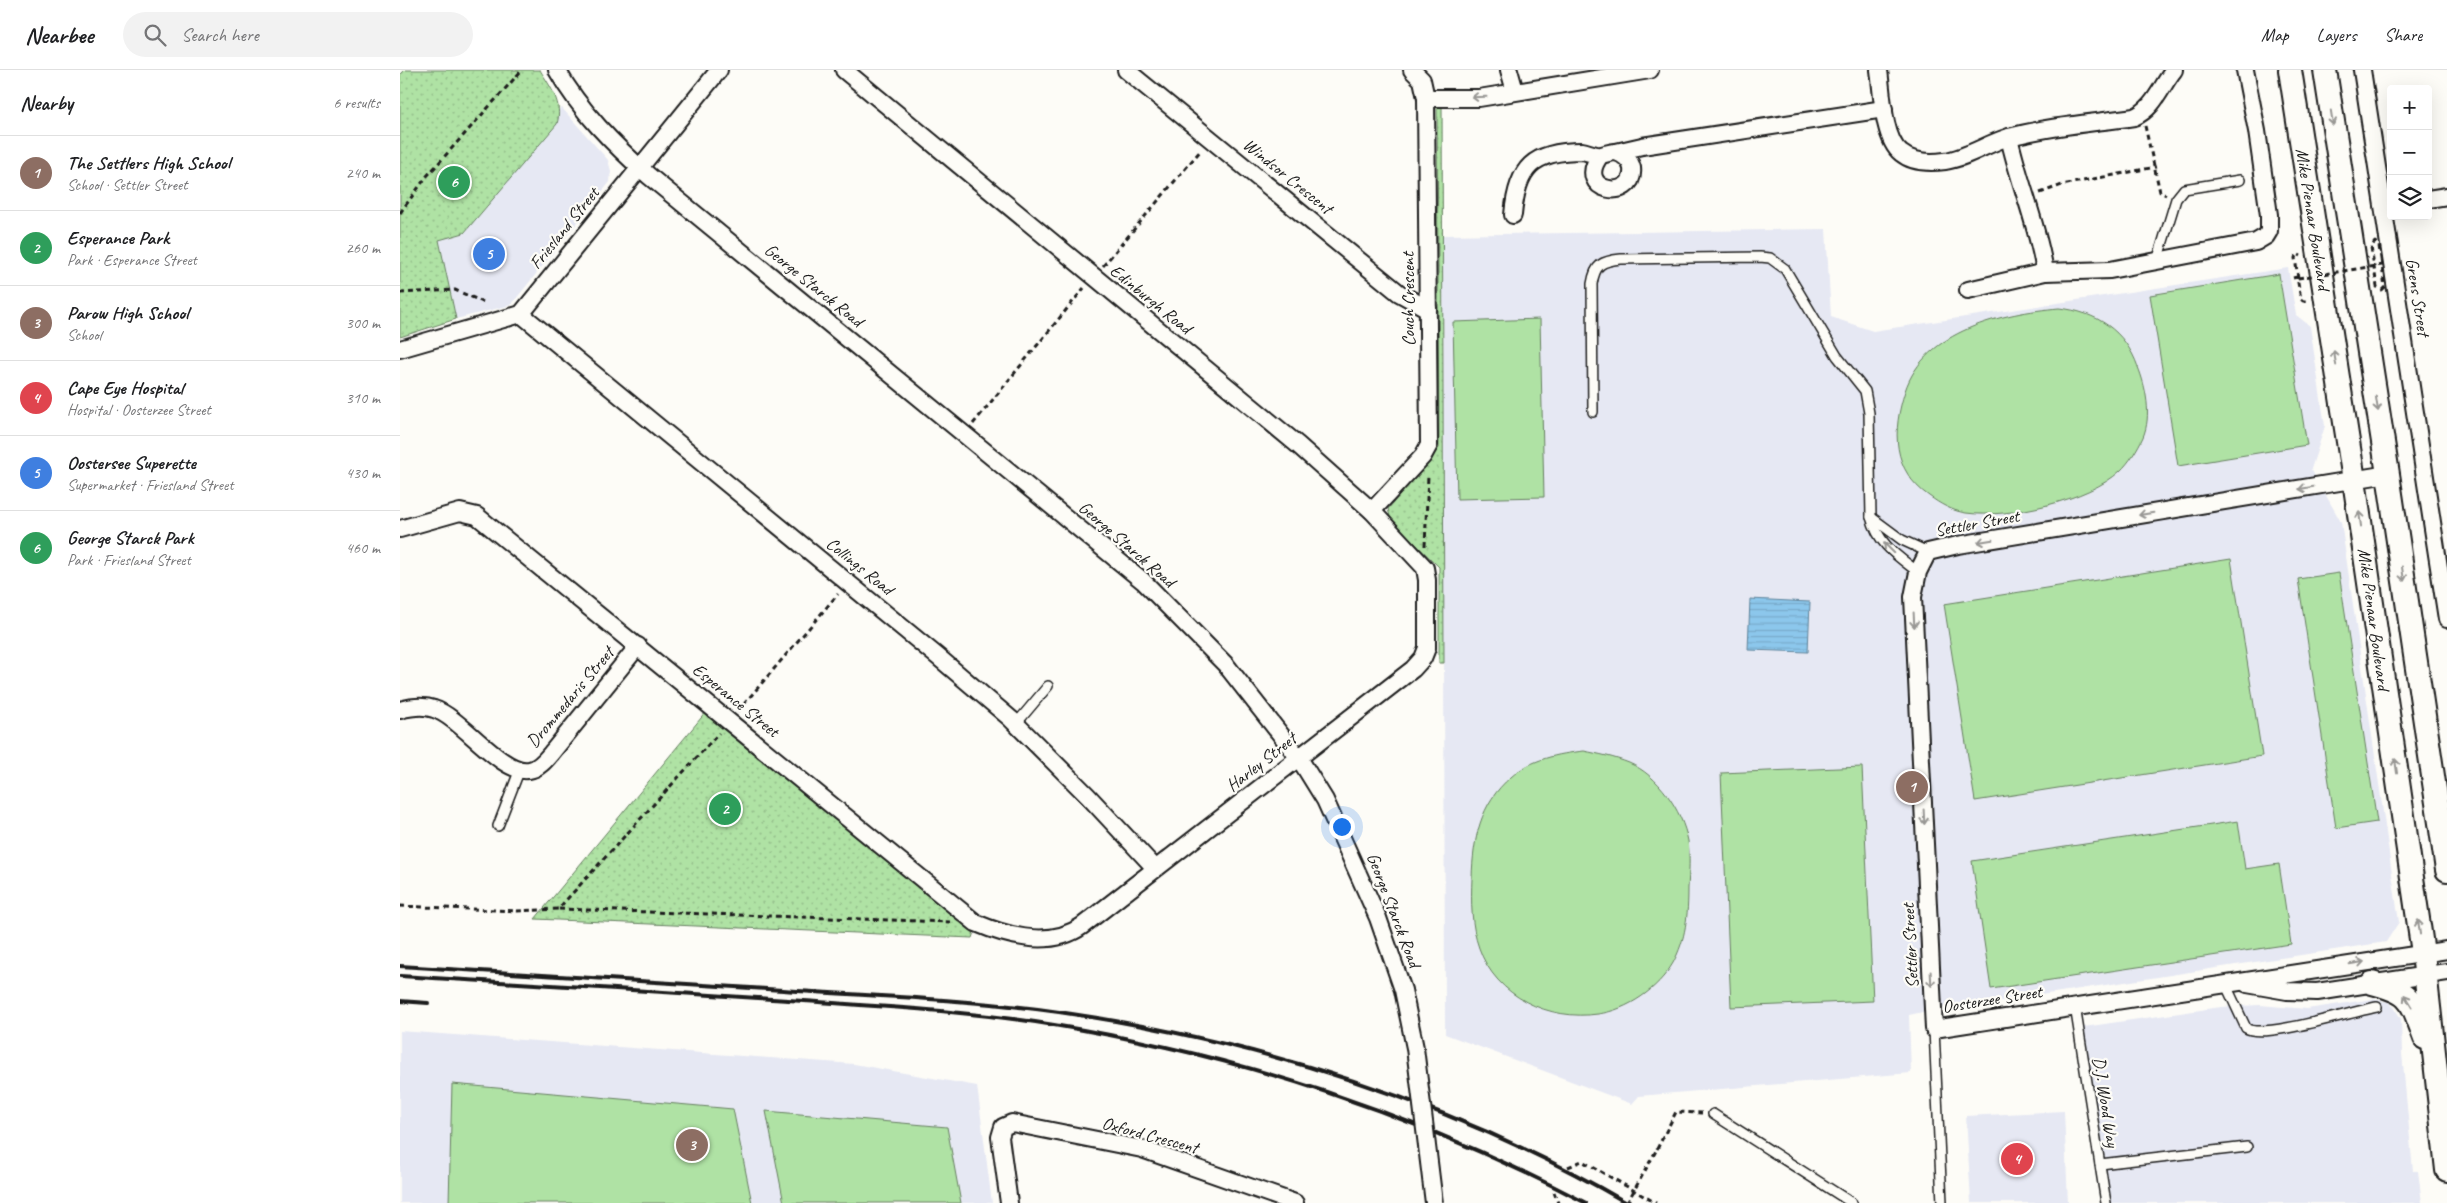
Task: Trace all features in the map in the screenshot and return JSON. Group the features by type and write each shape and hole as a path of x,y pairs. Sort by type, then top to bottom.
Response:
{"main road":[{"name":"Mike Pienaar Boulevard","path":"2290,70 2354,480 2423,953 2436,974 2434,1062 2447,1170"},
{"name":"Mike Pienaar Boulevard","path":"2325,70 2447,870"},
{"path":"2372,983 2397,990 2408,998 2434,1062"}],"street":[{"name":"George Starck Road","path":"557,70 575,99 602,131 639,167 1143,581 1226,664 1299,758 1325,800 1378,918 1403,990 1415,1048 1434,1203"},
{"name":"Friesland Street","path":"521,314 719,70"},
{"name":"Edinburgh Road","path":"844,70 1093,278 1298,445 1372,511 1425,568"},
{"name":"Windsor Crescent","path":"1126,70 1398,293 1428,309"},
{"name":"Couch Crescent","path":"1372,511 1423,456 1429,444 1426,98 1422,80 1412,70"},
{"path":"1510,70 1515,91"},
{"path":"1879,70 1888,132 1894,147 1912,160 1924,162 1947,161 2009,137 2060,127 2134,117 2142,114 2174,70"},
{"path":"1968,290 2045,272 2095,272 2157,261 2256,242 2266,236 2269,231 2269,215 2257,131 2245,70"},
{"name":"Grens Street","path":"2362,70 2387,205"},
{"path":"1426,98 1480,98 1640,71"},
{"path":"1513,215 1516,189 1525,168 1534,160 1554,154 1585,151 1600,156 1650,145 1884,108"},
{"path":"2009,137 2026,198 2039,235 2045,272"},
{"path":"1630,163 1650,145"},
{"path":"1600,156 1593,167 1593,174 1598,184 1609,190 1621,188 1626,185 1631,174 1630,163 1622,154 1616,152"},
{"path":"2432,198 2447,196"},
{"name":"Grens Street","path":"2389,220 2447,619"},
{"path":"400,349 521,314"},
{"name":"Collings Road","path":"521,314 848,582 1016,724 1088,796 1155,868"},
{"name":"Settler Street","path":"1934,1029 1913,597 1918,572 1928,552 1958,545 2388,474"},
{"name":"Esperance Street","path":"400,529 460,512 478,516 976,923 995,931 1044,939"},
{"name":"Harley Street","path":"1044,939 1067,936 1076,931 1413,669 1423,658 1427,648 1428,580 1425,568"},
{"name":"Drommedaris Street","path":"400,710 422,707 444,713 502,760 520,769 530,770 544,761 638,646"},
{"name":"Oosterzee Street","path":"1934,1029 2227,982 2447,950"},
{"name":"Oosterzee Street","path":"2227,982 2304,992 2436,974"},
{"name":"Oxford Crescent","path":"1009,1203 1000,1137 1003,1127 1012,1123 1128,1146 1158,1154 1294,1203"}],"lane":[{"path":"2157,261 2176,199 2184,189 2192,186 2240,180"},
{"path":"1593,412 1592,284 1596,267 1601,262 1621,259 1770,258 1778,262 1793,279 1831,347 1865,391 1869,413 1871,517 1879,538 1918,572"},
{"path":"1871,517 1902,540 1928,552"},
{"path":"1016,724 1048,686"},
{"path":"498,826 520,769"},
{"path":"2227,982 2242,1022 2247,1030 2253,1032 2281,1029 2377,1007"},
{"name":"D.J. Wood Way","path":"2075,1006 2106,1203"},
{"name":"Oosterzee Street","path":"1934,1029 1942,1203"},
{"path":"1713,1114 1852,1203"},
{"path":"2100,1164 2247,1147"}],"path":[{"path":"400,213 427,176 522,70"},
{"path":"2142,114 2156,167 2160,192 2176,199"},
{"path":"1093,278 1211,138"},
{"path":"2026,198 2062,185 2156,167"},
{"path":"2303,266 2302,256 2296,255 2298,278 2363,268 2372,267 2382,266 2378,243 2372,243 2371,247 2374,263 2375,271 2376,279 2378,287 2382,290 2385,287 2381,259"},
{"path":"2305,275 2306,285"},
{"path":"2295,277 2301,299 2305,302 2308,297"},
{"path":"400,293 455,290 483,302"},
{"path":"965,434 1077,296"},
{"path":"1425,568 1428,473"},
{"path":"558,909 730,721 848,582"},
{"path":"400,906 517,911 558,909 976,923"},
{"path":"1627,1203 1676,1112 1713,1114"},
{"path":"1568,1167 1582,1161 1656,1203"},
{"path":"1554,1192 1558,1203"}],"shaded area":[{"path":"562,108 608,160 611,171 610,182 511,305 456,319 439,240 464,233 556,124 559,109"},
{"path":"1826,229 1831,317 1873,331 2288,268 2296,315 2310,326 2325,426 2311,469 2341,522 2399,922 2386,942 1955,1008 1950,1006 1909,1015 1911,1073 1639,1096 1632,1104 1445,1034 1443,235"},
{"path":"2373,999 2388,1002 2394,1007 2401,1019 2402,1053 2413,1171 2418,1171 2422,1203 2103,1203 2077,1028 2221,1007 2260,1005 2307,1009"},
{"path":"400,1031 854,1064 977,1086 992,1203 400,1203"},
{"path":"2064,1111 2068,1203 1971,1203 1966,1116"}],"green space":[{"path":"405,70 540,70 555,96 558,116 557,124 464,233 439,240 456,319 400,337 400,75"},
{"path":"1442,102 1444,663 1439,663 1439,567 1391,520 1388,509 1439,448 1437,106"},
{"path":"2279,274 2307,445 2178,466 2150,295"},
{"path":"2059,308 2085,314 2107,325 2117,333 2132,354 2143,383 2147,402 2146,429 2133,455 2120,471 2089,491 2047,505 2025,510 1983,514 1961,512 1937,502 1917,486 1908,474 1898,449 1897,435 1901,406 1905,391 1915,370 1930,353 1948,339 1969,328 1991,320 2037,310"},
{"path":"1540,319 1544,497 1457,499 1453,322"},
{"path":"2231,559 2262,756 1975,801 1944,604"},
{"path":"2339,573 2377,822 2336,828 2298,579"},
{"path":"706,712 974,932 972,938 535,919"},
{"path":"1584,751 1629,763 1650,776 1659,785 1674,806 1685,829 1688,841 1689,864 1685,927 1681,945 1667,972 1651,990 1631,1003 1609,1012 1580,1015 1561,1014 1526,1002 1498,980 1487,965 1476,940 1472,913 1472,887 1474,850 1480,823 1485,810 1500,787 1519,771 1545,758"},
{"path":"1862,767 1873,1001 1731,1007 1721,773"},
{"path":"2238,821 2245,869 2279,864 2291,944 1991,989 1972,861"},
{"path":"452,1084 733,1109 752,1203 449,1203"},
{"path":"766,1111 947,1127 961,1203 784,1203"}],"water":[{"path":"1750,599 1810,602 1808,652 1748,650"}],"railway":[{"path":"400,966 950,1000 1023,1007 1132,1024 1279,1058 1352,1080 1424,1106 1494,1135 1561,1167 1627,1203"},
{"path":"400,976 929,1010 1023,1020 1124,1038 1193,1053 1261,1071 1327,1092 1458,1142 1586,1203"},
{"path":"400,1001 428,1003"}],"place":[{"name":"George Starck Park","path":"454,182"},
{"name":"Oostersee Superette","path":"489,254"},
{"name":"The Settlers High School","path":"1912,787"},
{"name":"Esperance Park","path":"725,809"},
{"name":"Parow High School","path":"692,1145"},
{"name":"Cape Eye Hospital","path":"2017,1159"}]}
